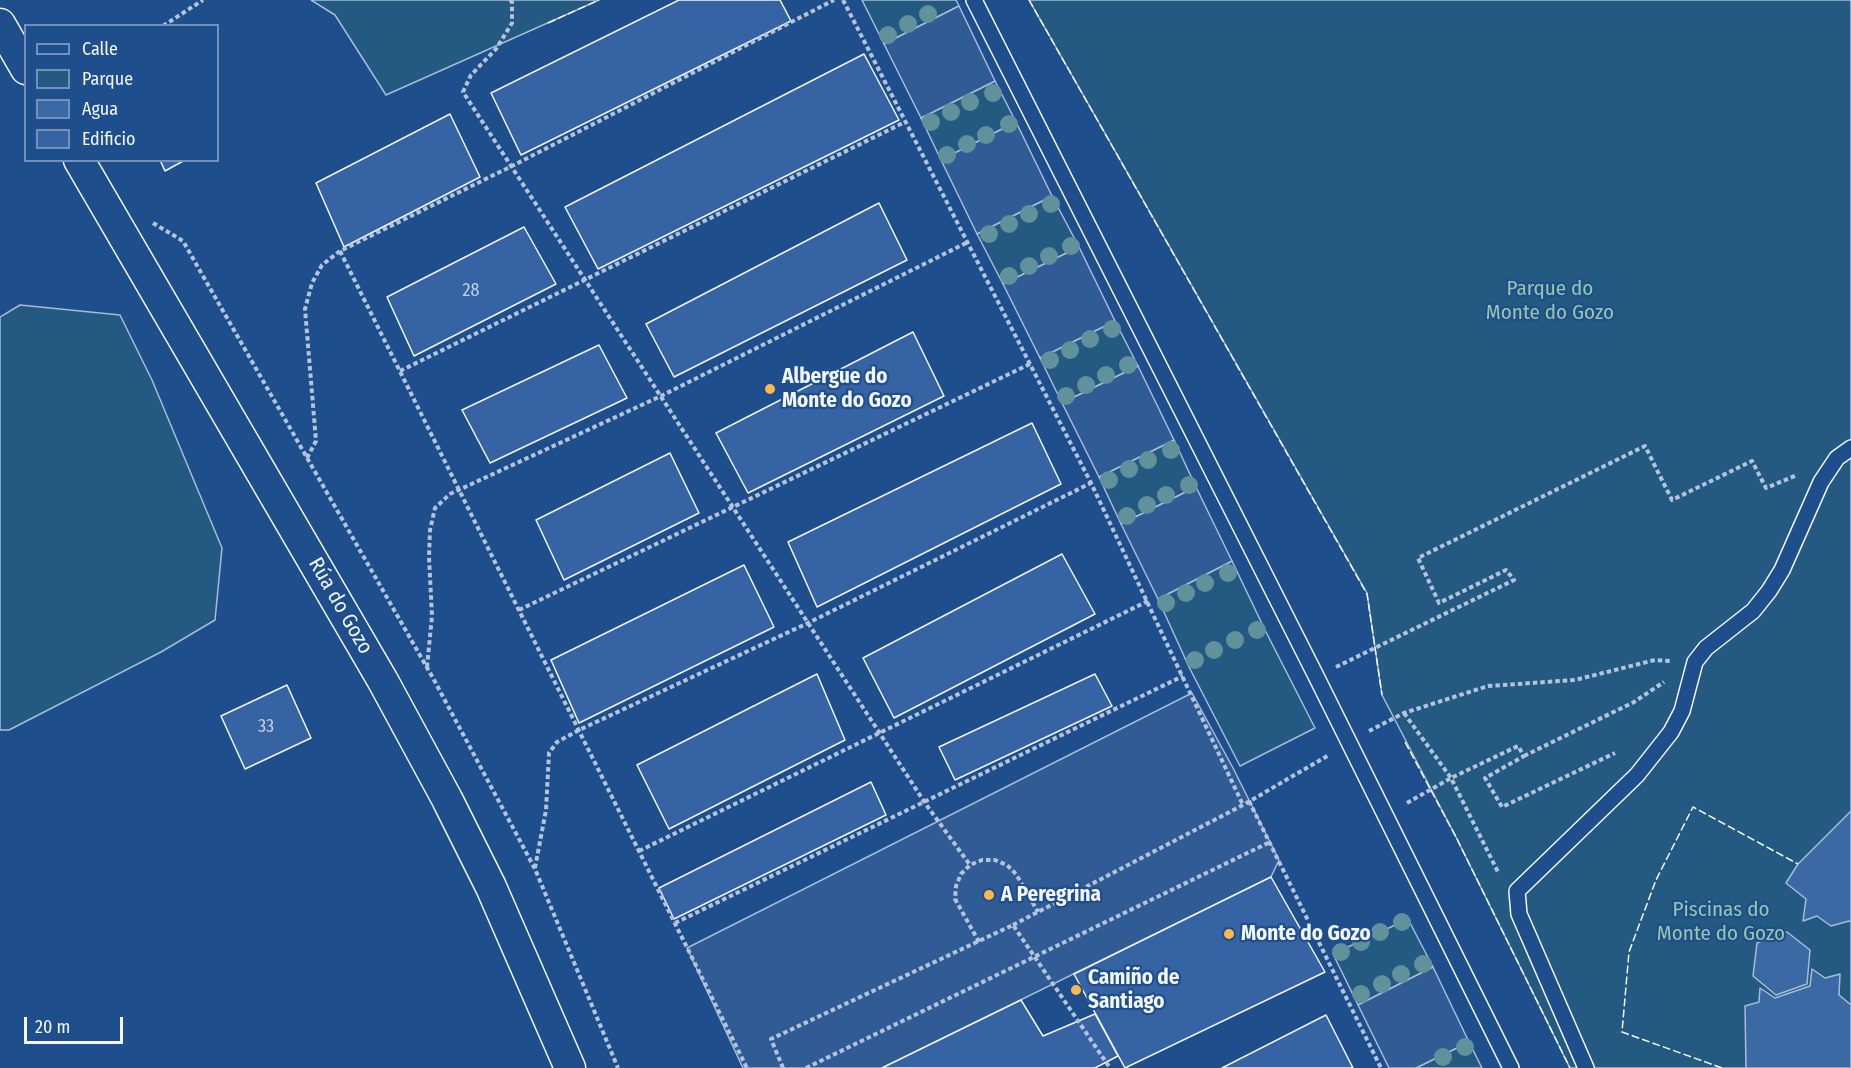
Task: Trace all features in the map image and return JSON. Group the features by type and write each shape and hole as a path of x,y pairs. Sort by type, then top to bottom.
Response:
{"street":[{"path":"0,24 24,66"},
{"name":"Rúa do Gozo","path":"80,162 383,681 436,779 490,887 570,1068"}],"lane":[{"path":"974,0 1316,676 1510,1068"},
{"path":"1586,1068 1519,914 1517,891 1637,775 1664,740 1682,711 1695,662 1706,648 1753,611 1769,591 1782,570 1821,482 1837,458 1851,448"}],"path":[{"path":"166,24 203,0"},
{"path":"510,0 512,2 512,23 496,49 471,75 463,92 925,803 970,865"},
{"path":"307,459 316,441 305,309 312,283 322,265 340,251 512,166 834,0"},
{"path":"843,0 1091,483 1243,805"},
{"path":"400,371 905,122"},
{"path":"152,222 183,241 427,668 535,869 618,1068"},
{"path":"427,668 432,616 430,530 435,508 450,494 661,396 968,242"},
{"path":"340,251 747,1068"},
{"path":"519,610 1030,364"},
{"path":"1316,676 1514,580 1506,570 1439,603 1418,558 1645,446 1672,500 1752,460 1766,488 1837,458"},
{"path":"535,869 546,810 549,753 557,742 808,623 1091,483"},
{"path":"639,851 1148,601"},
{"path":"783,1068 771,1039 1013,925 1243,805 1404,713 1488,686 1575,680 1654,660 1695,662"},
{"path":"1616,753 1502,807 1485,778 1524,756 1634,702 1695,662"},
{"path":"675,923 1183,676"},
{"path":"1404,713 1451,778 1500,877 1517,891"},
{"path":"1385,814 1451,778 1518,746 1524,756"},
{"path":"1249,801 1381,1068"},
{"path":"806,1068 1270,842"},
{"path":"979,942 955,899 956,886 961,874 970,865 982,860 995,860 1007,865 1016,874 1038,912"},
{"path":"1013,925 1110,1068"}],"green space":[{"path":"311,0 599,0 386,95 335,15"},
{"path":"862,0 956,0 959,6 884,44"},
{"name":"Parque do Monte do Gozo","path":"1029,0 1851,0 1851,1068 1570,1068 1456,837 1382,695 1367,593"},
{"path":"995,81 1016,122 941,160 921,118"},
{"path":"1052,196 1079,247 1003,284 977,234"},
{"path":"20,305 120,315 152,380 222,548 215,620 161,652 9,730 0,730 0,317"},
{"path":"1115,321 1138,366 1062,403 1040,358"},
{"path":"1174,440 1196,487 1121,524 1099,477"},
{"path":"1232,561 1315,728 1240,766 1189,667 1158,599"},
{"path":"1408,919 1433,967 1358,1005 1333,954"},
{"path":"1469,1042 1482,1068 1416,1068"}],"shaded area":[{"path":"959,6 995,81 921,118 884,44"},
{"path":"1016,122 1052,196 977,234 941,160"},
{"path":"1079,247 1115,321 1040,358 1003,284"},
{"path":"1138,366 1174,440 1099,477 1062,403"},
{"path":"1196,487 1232,561 1158,599 1121,524"},
{"path":"1192,693 1279,860 1271,877 882,1068 743,1068 687,948"},
{"path":"1433,967 1469,1042 1416,1068 1389,1068 1358,1005"}],"water":[{"path":"1851,811 1851,922 1831,926 1817,916 1803,921 1806,899 1786,883 1798,864"},
{"path":"1787,932 1810,950 1807,984 1776,995 1753,976 1757,943"},
{"path":"1812,969 1825,978 1840,974 1839,995 1851,1005 1851,1068 1746,1068 1745,1006 1759,1002 1760,988 1775,998 1810,986"}],"building":[{"path":"679,0 780,0 791,21 521,155 491,93"},
{"path":"864,54 899,120 598,269 565,207"},
{"path":"450,114 480,177 344,247 316,183"},
{"path":"161,162 181,162 165,171"},
{"path":"879,203 907,260 674,377 646,324"},
{"path":"524,227 556,284 414,356 387,297"},
{"path":"913,332 944,396 748,493 716,433"},
{"path":"599,345 627,398 490,463 462,410"},
{"path":"1032,423 1061,484 817,607 788,542"},
{"path":"670,453 699,513 564,580 536,520"},
{"path":"1062,554 1095,614 894,718 863,658"},
{"path":"744,565 774,627 579,723 551,660"},
{"path":"817,674 845,740 669,829 637,765"},
{"path":"1095,674 1112,706 955,780 939,747"},
{"path":"287,685 311,738 245,769 221,716"},
{"path":"871,782 886,815 674,919 659,888"},
{"path":"1271,877 1325,972 1125,1068 1074,974"},
{"path":"1021,1000 1043,1036 1095,1014 1118,1056 1095,1068 882,1068"},
{"path":"1326,1015 1353,1068 1222,1068"}],"fence":[{"path":"548,23 599,0"},
{"path":"1029,0 1367,594 1382,695"},
{"path":"1405,742 1456,837 1570,1068"},
{"path":"1722,1068 1622,1032 1629,952 1656,880 1693,807 1798,864"}],"place":[{"name":"Albergue do Monte do Gozo","path":"770,389"},
{"name":"A Peregrina","path":"989,895"},
{"name":"Monte do Gozo","path":"1229,934"},
{"name":"Camiño de Santiago","path":"1076,990"}],"park label":[{"name":"Piscinas do Monte do Gozo","path":"1721,922"}]}
